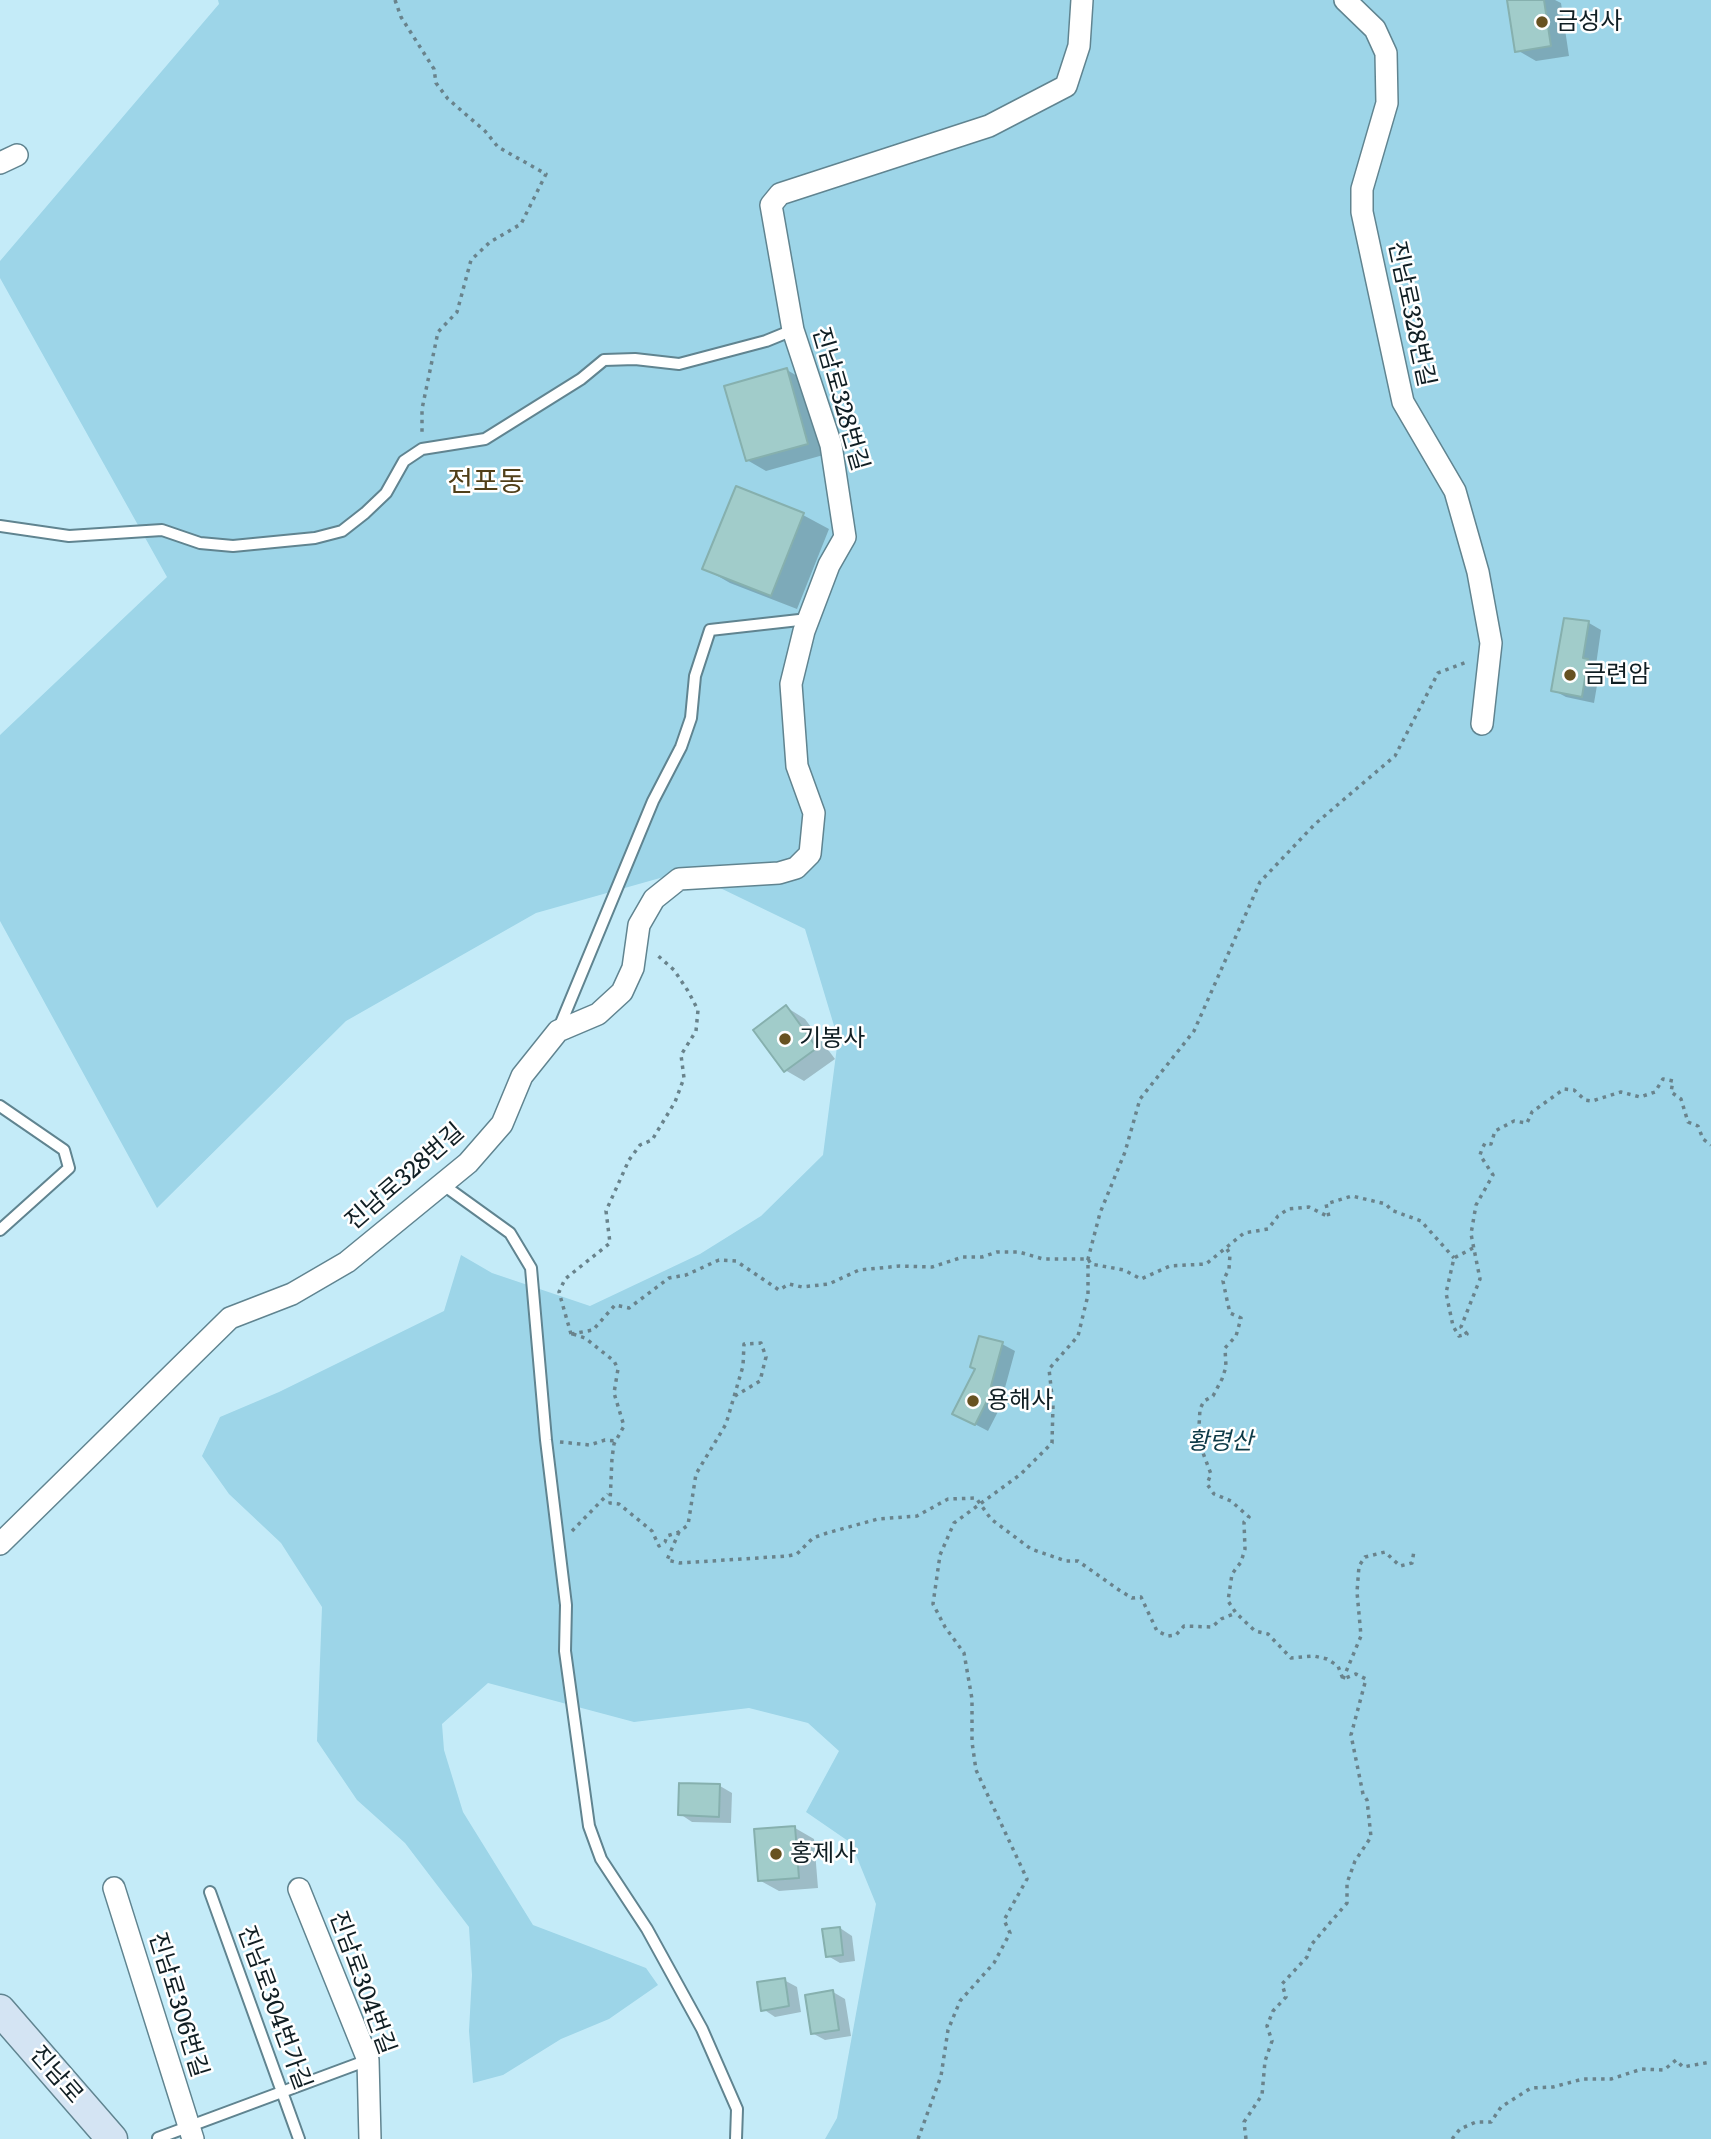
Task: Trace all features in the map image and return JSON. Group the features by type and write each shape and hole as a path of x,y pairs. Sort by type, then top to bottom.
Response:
{"main road":[{"name":"진남로","path":"0,2010 112,2139"}],"street":[{"name":"진남로328번길","path":"0,1545 230,1318 292,1294 346,1262 468,1163 502,1124 522,1076 558,1031 598,1014 622,992 633,968 639,925 654,899 679,879 779,873 796,868 810,853 814,813 797,766 791,684 808,620 829,565 845,537 831,445 793,330 771,205 780,194 989,126 1066,86 1079,46 1082,0"},
{"name":"진남로328번길","path":"1345,0 1375,29 1386,53 1387,103 1362,188 1362,212 1403,402 1455,491 1478,572 1490,652 1482,724"},
{"name":"진남로306번길","path":"114,1888 191,2133"},
{"name":"진남로304번길","path":"299,1889 368,2060 370,2139"}],"lane":[{"path":"0,526 69,536 162,530 200,543 233,546 316,538 342,531 365,513 386,493 404,461 422,449 485,439 581,379 604,360 635,359 679,364 766,341 793,330"},
{"path":"558,1031 653,801 681,747 691,718 695,676 710,630 808,620"},
{"path":"0,1105 64,1150 69,1168 0,1230"},
{"path":"442,1184 510,1233 531,1268 556,1542 566,1605 568,1676 589,1826 601,1858 647,1929 702,2029 737,2109 736,2139"},
{"name":"진남로304번가길","path":"210,1892 299,2139"},
{"path":"158,2138 191,2133 283,2091 368,2060"}],"path":[{"path":"396,0 401,17 434,69 436,83 449,99 485,131 498,147 546,174 521,224 490,242 471,260 457,312 438,332 422,409 422,449"},
{"path":"918,2139 941,2076 948,2030 960,2001 994,1963 1010,1933 1004,1920 1027,1879 976,1770 972,1742 972,1699 964,1653 945,1628 933,1604 940,1555 954,1523 1021,1474 1052,1443 1053,1405 1049,1369 1078,1336 1088,1294 1088,1259 1100,1213 1125,1152 1140,1099 1194,1031 1260,882 1315,824 1395,756 1438,673 1490,652"},
{"path":"571,1334 559,1292 565,1279 610,1243 606,1211 629,1160 639,1145 652,1140 675,1102 684,1078 681,1055 696,1031 698,1010 688,991 674,970 654,952 639,925"},
{"path":"1473,1248 1454,1258 1446,1293 1452,1326 1459,1336 1467,1334 1461,1327 1480,1279 1471,1234 1476,1205 1493,1175 1480,1155 1485,1143 1491,1144 1495,1131 1514,1121 1527,1123 1532,1112 1564,1089 1574,1090 1585,1100 1592,1101 1621,1092 1640,1097 1655,1092 1663,1079 1672,1081 1671,1093 1681,1099 1688,1122 1698,1126 1703,1139 1711,1145"},
{"path":"1088,1259 1091,1264 1124,1270 1141,1279 1170,1266 1206,1264 1244,1233 1268,1229 1278,1216 1288,1209 1309,1206 1329,1217 1326,1204 1352,1196 1386,1204 1391,1210 1421,1222 1454,1258"},
{"path":"1227,1249 1230,1254 1229,1269 1223,1281 1230,1313 1241,1318 1236,1336 1225,1348 1222,1379 1213,1396 1204,1401 1200,1409 1199,1426 1200,1445 1211,1474 1207,1484 1214,1494 1231,1501 1249,1517 1244,1522 1245,1549 1241,1562 1232,1574 1228,1598 1236,1614 1255,1631 1268,1634 1291,1658 1314,1656 1327,1659 1338,1665 1343,1679"},
{"path":"571,1334 593,1330 615,1305 629,1308 669,1279 686,1275 719,1260 736,1261 779,1290 789,1284 802,1287 829,1284 859,1270 900,1266 932,1267 963,1257 982,1257 997,1252 1019,1252 1043,1259 1088,1259"},
{"path":"571,1334 585,1338 614,1361 618,1369 614,1392 624,1426 611,1458 610,1503 619,1504 652,1531 659,1546 665,1542 667,1536 688,1525 696,1474 726,1424 736,1396 743,1366 744,1344 761,1343 766,1357 760,1381 736,1396"},
{"path":"546,1440 590,1445 605,1440 616,1441"},
{"path":"556,1542 579,1526 610,1492"},
{"path":"679,1532 667,1560 680,1563 788,1556 797,1554 813,1538 827,1532 863,1526 878,1519 917,1516 948,1499 976,1499 981,1502 991,1519 1031,1549 1066,1561 1078,1561 1132,1598 1141,1597 1157,1631 1168,1636 1176,1635 1184,1626 1212,1627 1221,1619 1236,1614"},
{"path":"1343,1679 1361,1636 1357,1592 1359,1566 1365,1557 1385,1552 1400,1566 1412,1563 1414,1551"},
{"path":"1246,2139 1244,2122 1262,2095 1265,2060 1272,2041 1267,2026 1273,2011 1286,1997 1282,1984 1307,1957 1311,1945 1347,1903 1347,1883 1355,1861 1371,1837 1367,1800 1363,1794 1351,1735 1366,1679 1356,1674 1343,1679"},
{"path":"1452,2139 1460,2129 1476,2122 1491,2122 1501,2107 1531,2088 1553,2087 1583,2078 1611,2079 1643,2069 1664,2070 1676,2060 1682,2067 1711,2062"}],"green space":[{"name":"황령산","path":"218,0 1711,0 1711,2139 825,2139 837,2118 876,1904 851,1843 806,1812 839,1751 808,1723 749,1708 634,1722 488,1683 442,1724 444,1750 463,1812 533,1925 646,1968 658,1985 609,2019 561,2039 503,2075 473,2083 469,2031 472,1975 469,1927 405,1843 357,1800 317,1741 322,1607 281,1543 229,1494 202,1456 220,1417 279,1392 444,1311 461,1255 492,1273 590,1306 700,1254 761,1216 823,1155 838,1039 805,929 685,871 536,913 346,1021 157,1208 0,921 0,735 167,577 0,278 0,261 219,4"}],"building":[{"name":"금성사","path":"1507,0 1544,0 1551,46 1515,52"},
{"path":"787,368 808,444 746,461 724,386"},
{"path":"736,486 804,513 771,596 702,569"},
{"path":"1564,618 1589,621 1583,658 1588,659 1582,697 1551,691"},
{"name":"기봉사","path":"786,1005 817,1048 784,1072 753,1030"},
{"path":"979,1336 1003,1342 991,1386 994,1387 975,1425 952,1414 975,1369 970,1367"},
{"path":"679,1783 720,1784 719,1817 678,1815"},
{"name":"홍제사","path":"795,1826 799,1878 758,1881 754,1829"},
{"path":"840,1927 843,1955 826,1957 822,1929"},
{"path":"785,1978 789,2006 761,2011 757,1982"},
{"path":"833,1990 839,2030 811,2034 805,1995"}],"place":[{"name":"금성사","path":"1542,22"},
{"name":"금련암","path":"1570,675"},
{"name":"기봉사","path":"785,1039"},
{"name":"용해사","path":"973,1401"},
{"name":"홍제사","path":"776,1854"}],"district":[{"name":"전포동","path":"486,483"}]}
